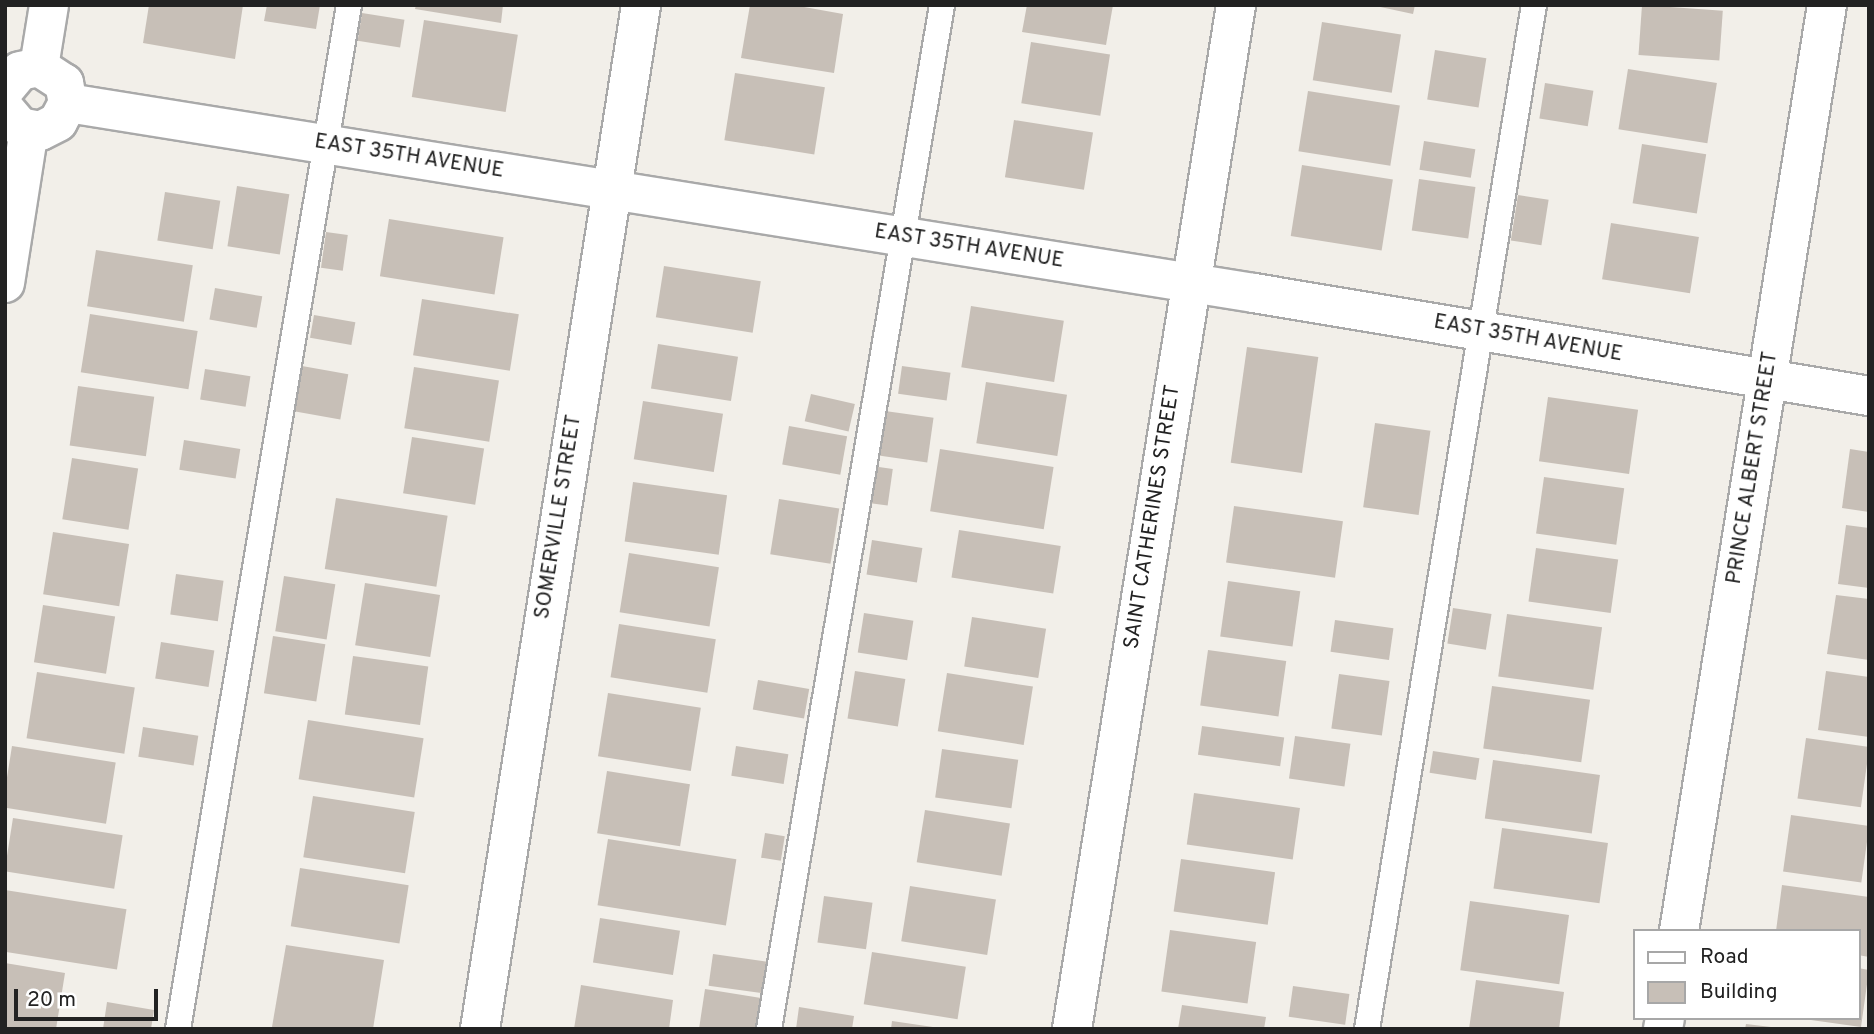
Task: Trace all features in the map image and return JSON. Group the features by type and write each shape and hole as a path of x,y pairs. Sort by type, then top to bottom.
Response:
{"street":[{"path":"39,67 49,5"},
{"name":"SOMERVILLE STREET","path":"480,1029 641,5"},
{"name":"SAINT CATHERINES STREET","path":"1072,1029 1236,5"},
{"name":"PRINCE ALBERT STREET","path":"1679,929 1827,5"},
{"path":"5,89 20,71 39,67 64,83 68,103 50,128 17,120 5,283"},
{"name":"EAST 35TH AVENUE","path":"68,103 905,236 1869,397"}],"lane":[{"path":"178,1029 349,5"},
{"path":"769,1029 942,5"},
{"path":"1367,1029 1483,332 1534,5"}],"building":[{"path":"149,5 243,5 235,59 143,43"},
{"path":"267,5 320,5 316,29 264,21"},
{"path":"416,5 503,5 501,23 415,9"},
{"path":"750,5 793,5 843,14 834,73 741,58"},
{"path":"1027,5 1113,5 1106,45 1022,32"},
{"path":"1371,5 1415,5 1413,14"},
{"path":"1642,5 1723,11 1719,61 1639,55"},
{"path":"362,13 404,20 400,47 358,41"},
{"path":"424,20 518,35 506,112 412,97"},
{"path":"1322,22 1401,35 1392,93 1313,80"},
{"path":"1031,42 1110,55 1100,116 1021,103"},
{"path":"1435,50 1486,58 1479,108 1427,99"},
{"path":"1628,69 1717,83 1707,143 1618,129"},
{"path":"735,73 825,87 814,154 724,140"},
{"path":"1545,83 1593,91 1588,126 1539,119"},
{"path":"1308,91 1400,106 1390,166 1298,151"},
{"path":"1014,120 1093,133 1084,190 1005,177"},
{"path":"1424,141 1475,149 1471,178 1419,170"},
{"path":"1642,144 1706,154 1697,213 1633,203"},
{"path":"1302,165 1393,179 1382,251 1291,236"},
{"path":"1419,179 1475,187 1468,238 1412,230"},
{"path":"237,186 289,194 280,255 227,246"},
{"path":"165,192 220,201 213,249 157,240"},
{"path":"1518,195 1549,200 1541,245 1511,240"},
{"path":"389,219 504,237 494,294 380,276"},
{"path":"1611,223 1699,237 1690,293 1602,279"},
{"path":"326,232 348,235 343,271 321,268"},
{"path":"96,250 193,265 184,322 87,306"},
{"path":"664,266 761,281 753,333 656,317"},
{"path":"215,288 262,296 257,328 209,320"},
{"path":"422,299 519,314 510,371 413,355"},
{"path":"971,306 1064,321 1054,382 961,367"},
{"path":"90,314 198,331 188,389 81,372"},
{"path":"314,315 355,322 351,345 310,338"},
{"path":"658,344 738,357 731,401 651,388"},
{"path":"1247,347 1318,357 1302,473 1231,463"},
{"path":"302,366 348,374 340,419 294,411"},
{"path":"902,366 951,373 947,401 898,394"},
{"path":"414,367 499,380 489,442 404,428"},
{"path":"205,369 250,376 246,407 200,400"},
{"path":"986,382 1067,395 1057,456 976,443"},
{"path":"78,386 154,397 146,456 70,445"},
{"path":"811,394 855,404 849,431 805,421"},
{"path":"1548,397 1638,410 1629,474 1539,461"},
{"path":"643,401 723,414 714,472 634,459"},
{"path":"885,411 934,418 927,462 879,456"},
{"path":"1375,423 1430,431 1419,515 1363,507"},
{"path":"789,426 847,436 840,475 782,464"},
{"path":"412,437 484,448 475,505 403,493"},
{"path":"184,440 240,449 236,479 179,470"},
{"path":"940,449 1054,467 1044,529 930,511"},
{"path":"1850,449 1869,452 1869,512 1842,508"},
{"path":"72,458 138,468 128,530 62,519"},
{"path":"872,466 893,469 888,506 867,503"},
{"path":"1544,477 1624,488 1616,545 1536,533"},
{"path":"633,482 727,495 719,555 625,541"},
{"path":"336,498 448,516 436,587 325,569"},
{"path":"779,499 839,509 830,564 770,554"},
{"path":"1234,506 1343,521 1335,578 1226,562"},
{"path":"1846,525 1869,528 1869,588 1838,584"},
{"path":"959,530 1061,546 1053,594 951,577"},
{"path":"53,532 129,544 119,606 43,594"},
{"path":"872,540 922,548 917,583 867,575"},
{"path":"1536,548 1618,560 1611,613 1528,601"},
{"path":"629,553 719,567 709,626 620,612"},
{"path":"176,574 224,581 218,621 170,615"},
{"path":"284,576 335,584 327,639 275,631"},
{"path":"1228,581 1300,591 1292,647 1220,636"},
{"path":"365,583 440,595 430,657 355,645"},
{"path":"1836,595 1869,599 1869,660 1827,654"},
{"path":"43,605 115,616 106,674 34,662"},
{"path":"1453,608 1492,614 1486,650 1447,644"},
{"path":"864,613 913,621 907,660 858,653"},
{"path":"1507,614 1602,627 1593,690 1498,676"},
{"path":"972,617 1046,629 1038,678 964,666"},
{"path":"1335,620 1393,628 1389,660 1331,652"},
{"path":"619,624 716,639 707,693 611,677"},
{"path":"273,636 325,644 316,702 264,693"},
{"path":"161,642 214,650 209,687 155,679"},
{"path":"1208,650 1286,661 1278,716 1200,705"},
{"path":"353,656 428,667 420,725 345,714"},
{"path":"855,671 905,679 898,726 847,718"},
{"path":"1826,671 1869,677 1869,737 1818,730"},
{"path":"37,672 135,687 124,754 27,738"},
{"path":"947,673 1033,687 1024,745 938,731"},
{"path":"1339,674 1390,681 1382,736 1331,728"},
{"path":"758,680 809,689 804,719 753,710"},
{"path":"1492,686 1590,700 1581,762 1483,748"},
{"path":"608,693 701,708 691,771 598,756"},
{"path":"308,720 424,738 414,798 299,779"},
{"path":"1202,726 1284,738 1280,766 1198,755"},
{"path":"143,727 198,736 194,765 138,757"},
{"path":"1295,736 1350,744 1344,786 1289,779"},
{"path":"1806,738 1869,747 1861,807 1798,798"},
{"path":"12,746 116,762 106,824 5,808"},
{"path":"736,746 788,754 784,784 731,776"},
{"path":"942,749 1018,760 1011,808 935,798"},
{"path":"1433,751 1479,758 1476,780 1430,773"},
{"path":"1493,760 1600,775 1592,833 1485,818"},
{"path":"607,771 690,784 680,846 597,833"},
{"path":"1194,793 1300,808 1293,859 1187,844"},
{"path":"313,796 415,812 405,873 303,857"},
{"path":"925,810 1010,823 1002,876 917,862"},
{"path":"1791,815 1869,826 1861,882 1783,871"},
{"path":"13,818 123,835 114,889 5,871"},
{"path":"1502,828 1608,843 1599,903 1494,888"},
{"path":"765,833 785,836 781,861 761,858"},
{"path":"608,839 736,859 726,926 598,905"},
{"path":"1181,859 1275,872 1268,925 1174,911"},
{"path":"300,868 409,885 399,943 291,926"},
{"path":"1782,885 1869,897 1869,957 1860,955 1860,929 1776,929"},
{"path":"910,886 996,900 987,955 901,941"},
{"path":"5,890 126,909 117,969 5,952"},
{"path":"824,896 873,903 866,949 817,943"},
{"path":"1470,901 1569,915 1559,984 1460,970"},
{"path":"600,918 680,931 673,975 593,962"},
{"path":"1170,930 1256,942 1248,1004 1161,991"},
{"path":"286,945 384,960 373,1029 272,1027"},
{"path":"872,952 966,967 958,1019 864,1004"},
{"path":"713,954 767,962 763,993 709,986"},
{"path":"5,963 65,973 56,1029 5,1027"},
{"path":"1860,968 1869,970 1861,1027 1811,1020 1860,1020"},
{"path":"1476,980 1564,992 1559,1029 1469,1029"},
{"path":"581,985 673,1000 669,1029 574,1029"},
{"path":"1293,986 1349,994 1345,1025 1289,1017"},
{"path":"705,989 761,998 756,1029 699,1029"},
{"path":"107,1002 154,1010 151,1029 103,1029"},
{"path":"1182,1005 1266,1017 1264,1029 1178,1029"},
{"path":"799,1007 854,1016 852,1029 796,1029"},
{"path":"892,1021 933,1027 933,1029 891,1029"},
{"path":"1746,1024 1771,1027 1771,1029 1745,1029"}]}
